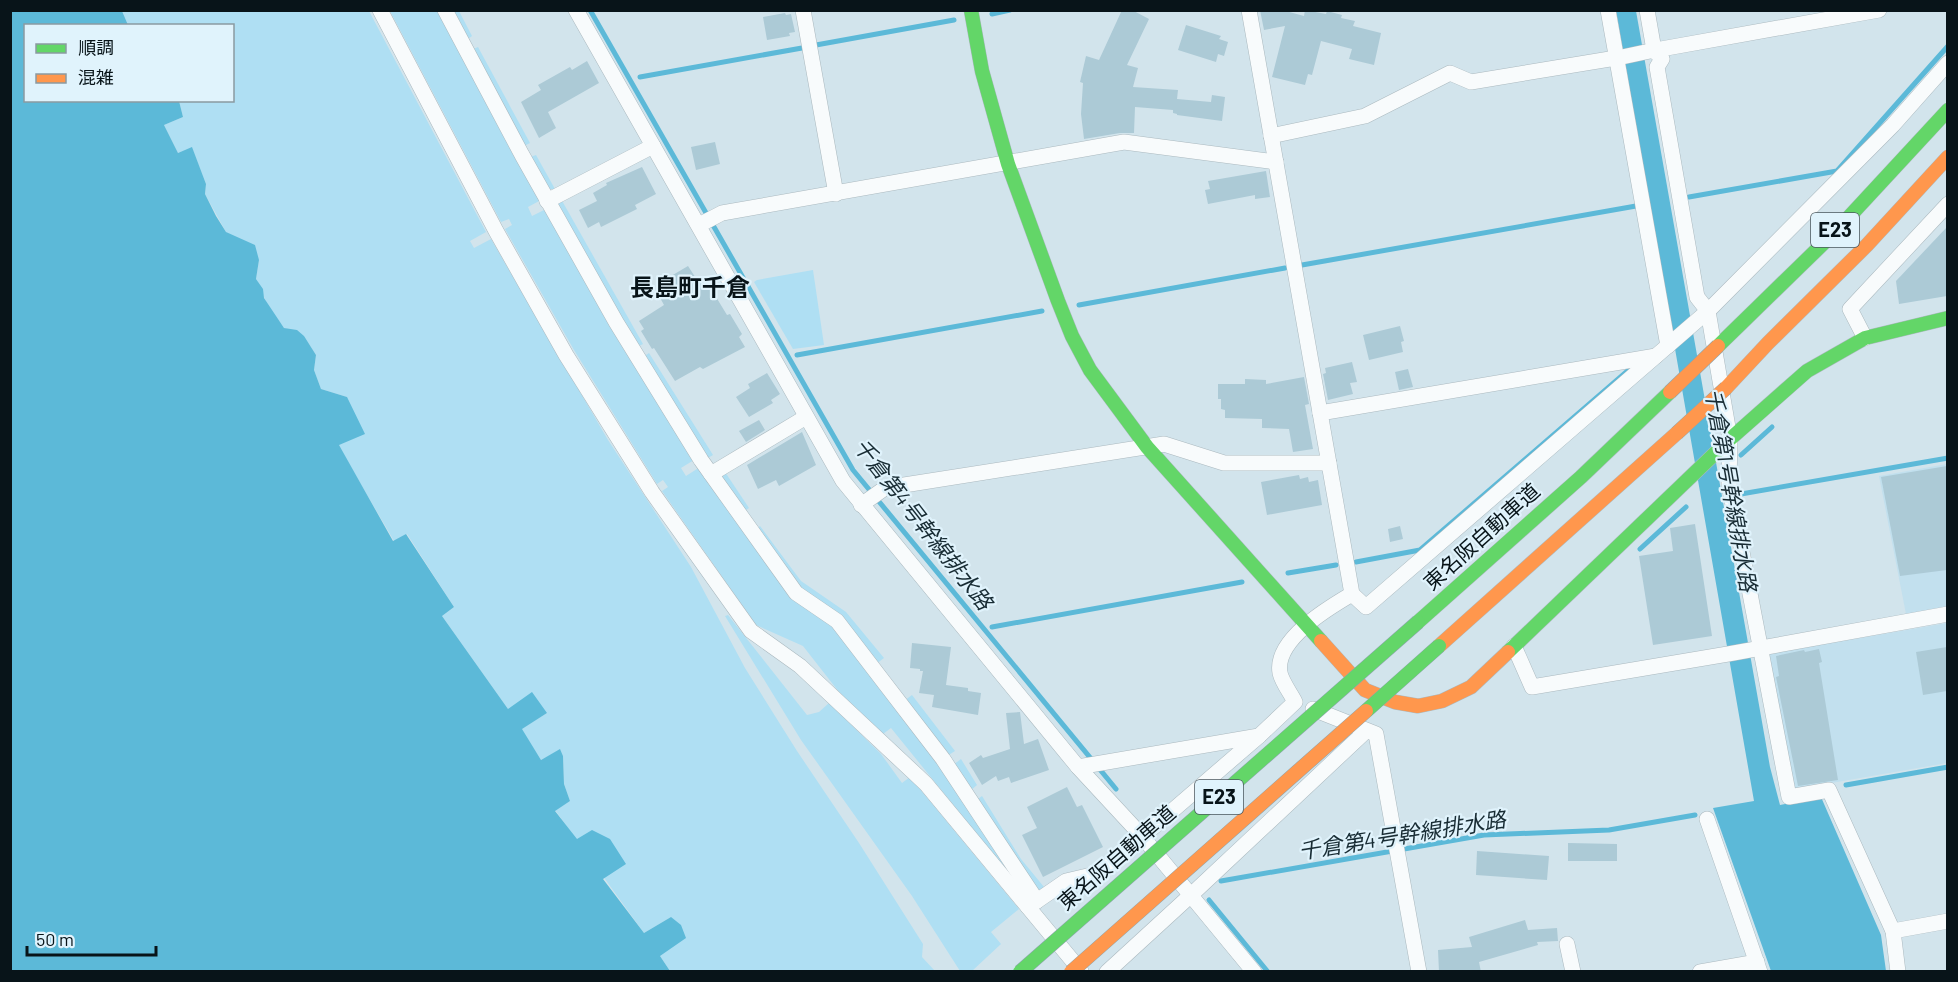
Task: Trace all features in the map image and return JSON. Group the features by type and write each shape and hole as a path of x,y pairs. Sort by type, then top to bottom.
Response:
{"main road":[{"path":"971,10 982,71 1008,164 1072,336 1090,370 1147,447 1365,690 1409,707 1430,705 1471,687 1725,443 1807,371 1865,338 1947,318"},
{"name":"東名阪自動車道","path":"1020,972 1581,477 1753,314 1852,213 1947,110"},
{"name":"E23","path":"1071,972 1726,388 1867,245 1947,158"}],"street":[{"path":"380,10 496,231 566,355 652,492 751,631 801,666 926,784 1032,904"},
{"path":"445,10 616,322 711,474 796,593 837,621 943,759 1032,904 1081,972"},
{"path":"576,10 654,146 707,221 806,417 843,481 870,499 1083,766 1254,972"},
{"path":"803,10 836,194"},
{"path":"1249,10 1352,594 1366,607 1705,313 1893,125 1947,63"},
{"path":"1608,10 1619,57 1665,348"},
{"path":"1647,10 1652,50 1662,59 1657,67 1697,297 1705,313 1730,484 1789,797 1829,790 1893,931 1898,972"},
{"path":"1271,136 1365,116 1450,73 1471,82 1879,10"},
{"path":"707,221 722,213 1124,142 1276,162"},
{"path":"548,201 654,146"},
{"path":"1865,338 1850,309 1947,204"},
{"path":"1320,413 1665,348"},
{"path":"711,474 806,417"},
{"path":"870,499 885,488 1164,444 1224,463 1329,464"},
{"path":"1352,594 1307,624 1282,651 1280,673 1295,702 1376,734 1419,972"},
{"path":"1514,645 1532,687 1947,614"},
{"path":"1032,904 1066,881 1100,873 1259,736 1295,702"},
{"path":"1107,972 1366,731"},
{"path":"1083,766 1259,736"},
{"path":"1700,972 1759,967 1707,819"},
{"path":"1893,931 1947,921"},
{"path":"1567,944 1573,972"}],"shaded area":[{"path":"10,11 122,11 128,24 24,24 24,102 179,102 183,117 164,125 178,153 192,147 206,184 205,194 226,232 255,245 259,260 256,279 263,289 264,298 284,328 297,330 304,336 316,355 314,370 321,389 347,397 365,434 339,445 393,541 406,534 454,607 442,616 508,709 532,692 547,713 522,729 541,760 560,749 563,756 564,784 570,801 555,811 577,839 592,830 610,839 626,864 603,879 644,933 671,917 681,925 686,938 660,956 670,971 11,971"},
{"path":"122,11 369,11 486,232 470,241 474,248 491,239 608,440 691,567 745,668 923,944 922,957 935,971 670,971 660,956 671,917 644,933 555,810 570,801 564,784 563,756 560,750 541,760 521,729 547,713 508,709 442,616 454,607 407,534 394,541 338,445 347,397 321,389 314,370 316,355 303,337 284,328 270,309 256,279 259,260 226,232 205,194 206,184 192,148 178,153 164,125 183,117 179,102 234,102 234,24 128,24"},
{"path":"390,11 439,11 541,200 528,207 532,216 546,209 694,460 681,468 686,476 700,467 791,596 835,625 937,759 1019,886 891,728 883,734 839,692 803,646 756,625 662,491 668,487 663,480 657,484 574,350 505,229 512,225 509,219 501,222"},
{"path":"450,11 459,11 472,36 468,39"},
{"path":"1616,11 1636,11 1770,767 1780,805 1821,797 1881,935 1886,971 1771,971 1713,808 1754,801"},
{"path":"478,47 530,143 522,147 471,50"},
{"path":"536,155 555,189 545,189 530,157"},
{"path":"561,199 643,344 637,347 556,207"},
{"path":"813,270 824,345 793,349 754,282"},
{"path":"649,353 713,455 706,459 642,358"},
{"path":"1947,464 1947,606 1906,614 1879,476"},
{"path":"725,472 749,508 743,512 721,480"},
{"path":"760,526 801,581 846,612 884,658 876,664 799,590 757,529"},
{"path":"728,615 807,715 819,712 829,703 881,754 902,783 910,777 1019,909 991,932 1001,944 972,971 960,971 912,896 801,740 725,616"},
{"path":"1947,623 1947,763 1791,790 1768,654"},
{"path":"912,695 955,751 947,756 904,701"},
{"path":"961,759 977,785 970,791 953,765"},
{"path":"982,796 1021,859 1044,887 1039,894 978,799"}],"building":[{"path":"1122,10 1132,10 1149,19 1127,65 1138,68 1133,87 1178,90 1177,99 1211,102 1212,95 1225,97 1222,121 1177,115 1173,113 1173,110 1135,107 1134,133 1084,139 1081,114 1083,83 1080,82 1086,56 1099,60"},
{"path":"1260,10 1282,10 1304,16 1305,10 1326,14 1327,11 1342,15 1341,18 1355,21 1353,26 1381,33 1374,65 1349,59 1352,49 1321,41 1312,75 1308,74 1305,85 1272,77 1285,26 1264,30"},
{"path":"785,13 786,15 791,14 795,32 789,33 790,36 767,40 763,17"},
{"path":"1186,25 1221,36 1219,39 1228,42 1224,56 1218,54 1216,62 1178,50"},
{"path":"587,61 599,83 548,112 556,128 539,138 521,102 541,90 538,85 570,67 572,70"},
{"path":"715,142 720,164 696,170 691,147"},
{"path":"642,167 656,194 635,205 637,209 601,227 599,222 588,228 579,210 597,201 593,193 607,185 606,183"},
{"path":"1266,171 1270,197 1255,199 1255,195 1208,204 1205,190 1210,189 1208,181"},
{"path":"1947,227 1947,296 1899,304 1896,281"},
{"path":"688,266 699,283 705,279 727,315 730,314 742,334 739,337 745,347 675,381 641,331 644,329 639,321 664,305 658,294 671,286 666,279"},
{"path":"1400,326 1404,341 1401,342 1403,352 1369,360 1363,335"},
{"path":"1352,362 1357,382 1350,383 1353,394 1328,400 1323,374 1326,373 1325,368"},
{"path":"1408,369 1413,387 1399,390 1395,372"},
{"path":"767,373 780,394 771,400 773,403 749,417 736,397 750,388 748,384"},
{"path":"1304,377 1309,404 1305,405 1313,449 1293,452 1289,429 1262,428 1262,419 1225,418 1225,410 1221,409 1221,399 1218,399 1218,384 1245,384 1245,379 1266,380 1266,384"},
{"path":"759,420 765,430 746,442 739,431"},
{"path":"802,432 816,465 779,486 776,480 758,489 747,465"},
{"path":"1947,466 1947,570 1900,576 1881,477"},
{"path":"1299,475 1300,479 1308,477 1309,482 1318,480 1322,505 1267,515 1261,482"},
{"path":"1695,524 1712,636 1653,645 1639,556 1673,551 1670,528"},
{"path":"1400,526 1403,539 1390,542 1388,529"},
{"path":"912,643 951,647 946,685 968,688 968,691 981,693 978,715 932,707 934,695 919,693 923,671 910,668"},
{"path":"1947,647 1947,691 1923,695 1916,652"},
{"path":"1819,649 1822,662 1819,663 1838,780 1798,786 1776,677 1779,676 1776,656"},
{"path":"1020,712 1024,744 1038,739 1049,770 1011,783 1009,777 998,781 996,776 982,785 969,763 981,755 983,758 1010,749 1006,713"},
{"path":"1067,787 1077,807 1082,805 1103,847 1043,877 1022,835 1037,828 1027,807"},
{"path":"1568,843 1617,844 1617,861 1568,861"},
{"path":"1477,851 1549,856 1547,880 1476,875"},
{"path":"1525,920 1528,930 1557,928 1558,941 1537,942 1538,945 1479,962 1481,972 1439,972 1438,950 1472,947 1469,937"}],"waterway":[{"name":"千倉第4号幹線排水路","path":"590,10 853,470 1116,789"},
{"path":"992,14 1010,10"},
{"path":"816,45 954,20"},
{"path":"1689,197 1837,171 1948,46"},
{"path":"640,77 802,48"},
{"path":"1302,265 1636,206"},
{"path":"1079,305 1285,268"},
{"path":"797,355 1042,311"},
{"path":"1356,562 1420,550 1631,368"},
{"name":"千倉第1号幹線排水路","path":"1741,455 1772,427"},
{"name":"千倉第1号幹線排水路","path":"1741,494 1948,458"},
{"path":"1640,549 1686,507"},
{"path":"1288,573 1336,565"},
{"path":"992,627 1242,582"},
{"path":"1846,785 1948,767"},
{"name":"千倉第4号幹線排水路","path":"1221,881 1484,835 1609,830 1695,815"},
{"path":"1209,900 1268,972"}],"traffic: fast":[{"path":"971,10 982,71 1008,164 1058,301 1072,336 1090,370 1147,447 1321,641"},
{"path":"1718,346 1836,231 1948,110"},
{"path":"1508,652 1730,439 1807,371 1865,338 1948,318"},
{"path":"1418,622 1581,477 1670,392"},
{"path":"1020,972 1418,622"},
{"path":"1366,711 1439,646"}],"traffic: slow":[{"path":"1726,388 1867,245 1948,157"},
{"path":"1670,392 1718,346"},
{"path":"1677,433 1726,388"},
{"path":"1439,646 1677,433"},
{"path":"1321,641 1365,690 1395,702 1418,706 1442,701 1471,687 1508,652"},
{"path":"1071,972 1366,711"}],"district":[{"name":"長島町千倉","path":"690,288"}]}
